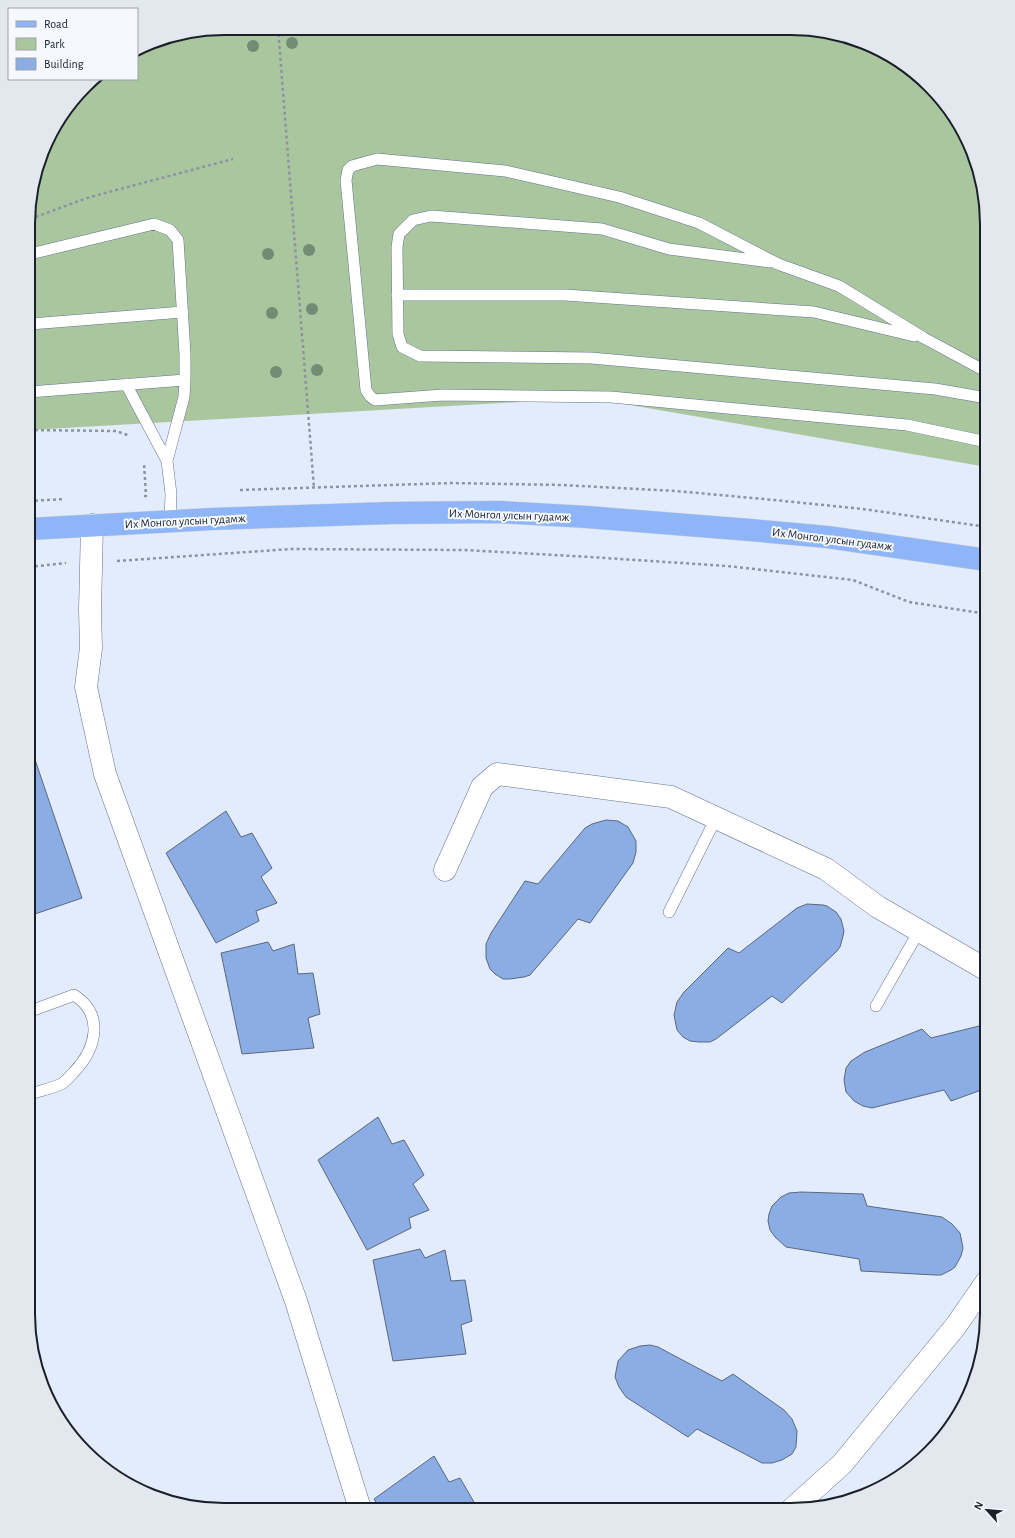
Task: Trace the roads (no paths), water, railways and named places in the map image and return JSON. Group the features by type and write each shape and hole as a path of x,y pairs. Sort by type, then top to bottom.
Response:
{"main road":[{"name":"Их Монгол улсын гудамж","path":"35,529 212,519 383,513 499,512 586,517 750,530 827,538 980,559"}],"street":[{"path":"92,525 90,610 91,648 86,687 105,774 296,1301 358,1503"},
{"path":"445,870 482,787 497,774 671,797 826,869 878,907 980,966"},
{"path":"799,1503 842,1464 955,1327 980,1290"}],"lane":[{"path":"980,368 924,338 839,286 778,264 699,223 619,197 505,171 377,158 352,166 348,170 346,180 366,390 375,400 443,395 611,397 907,425 980,441"},
{"path":"778,264 669,249 602,228 431,216 413,220 399,234 396,248 398,334 402,347 420,356 592,358 935,389 980,397"},
{"path":"35,253 154,224 170,230 178,240 186,380 184,397 167,461"},
{"path":"397,295 565,295 814,312 924,338"},
{"path":"35,324 183,312"},
{"path":"35,392 186,380"},
{"path":"126,384 167,461 171,494 170,521"},
{"path":"669,912 716,818"},
{"path":"876,1006 919,930"},
{"path":"35,1009 74,995 84,1001 93,1018 94,1035 87,1055 80,1066 64,1083 35,1093"}]}
